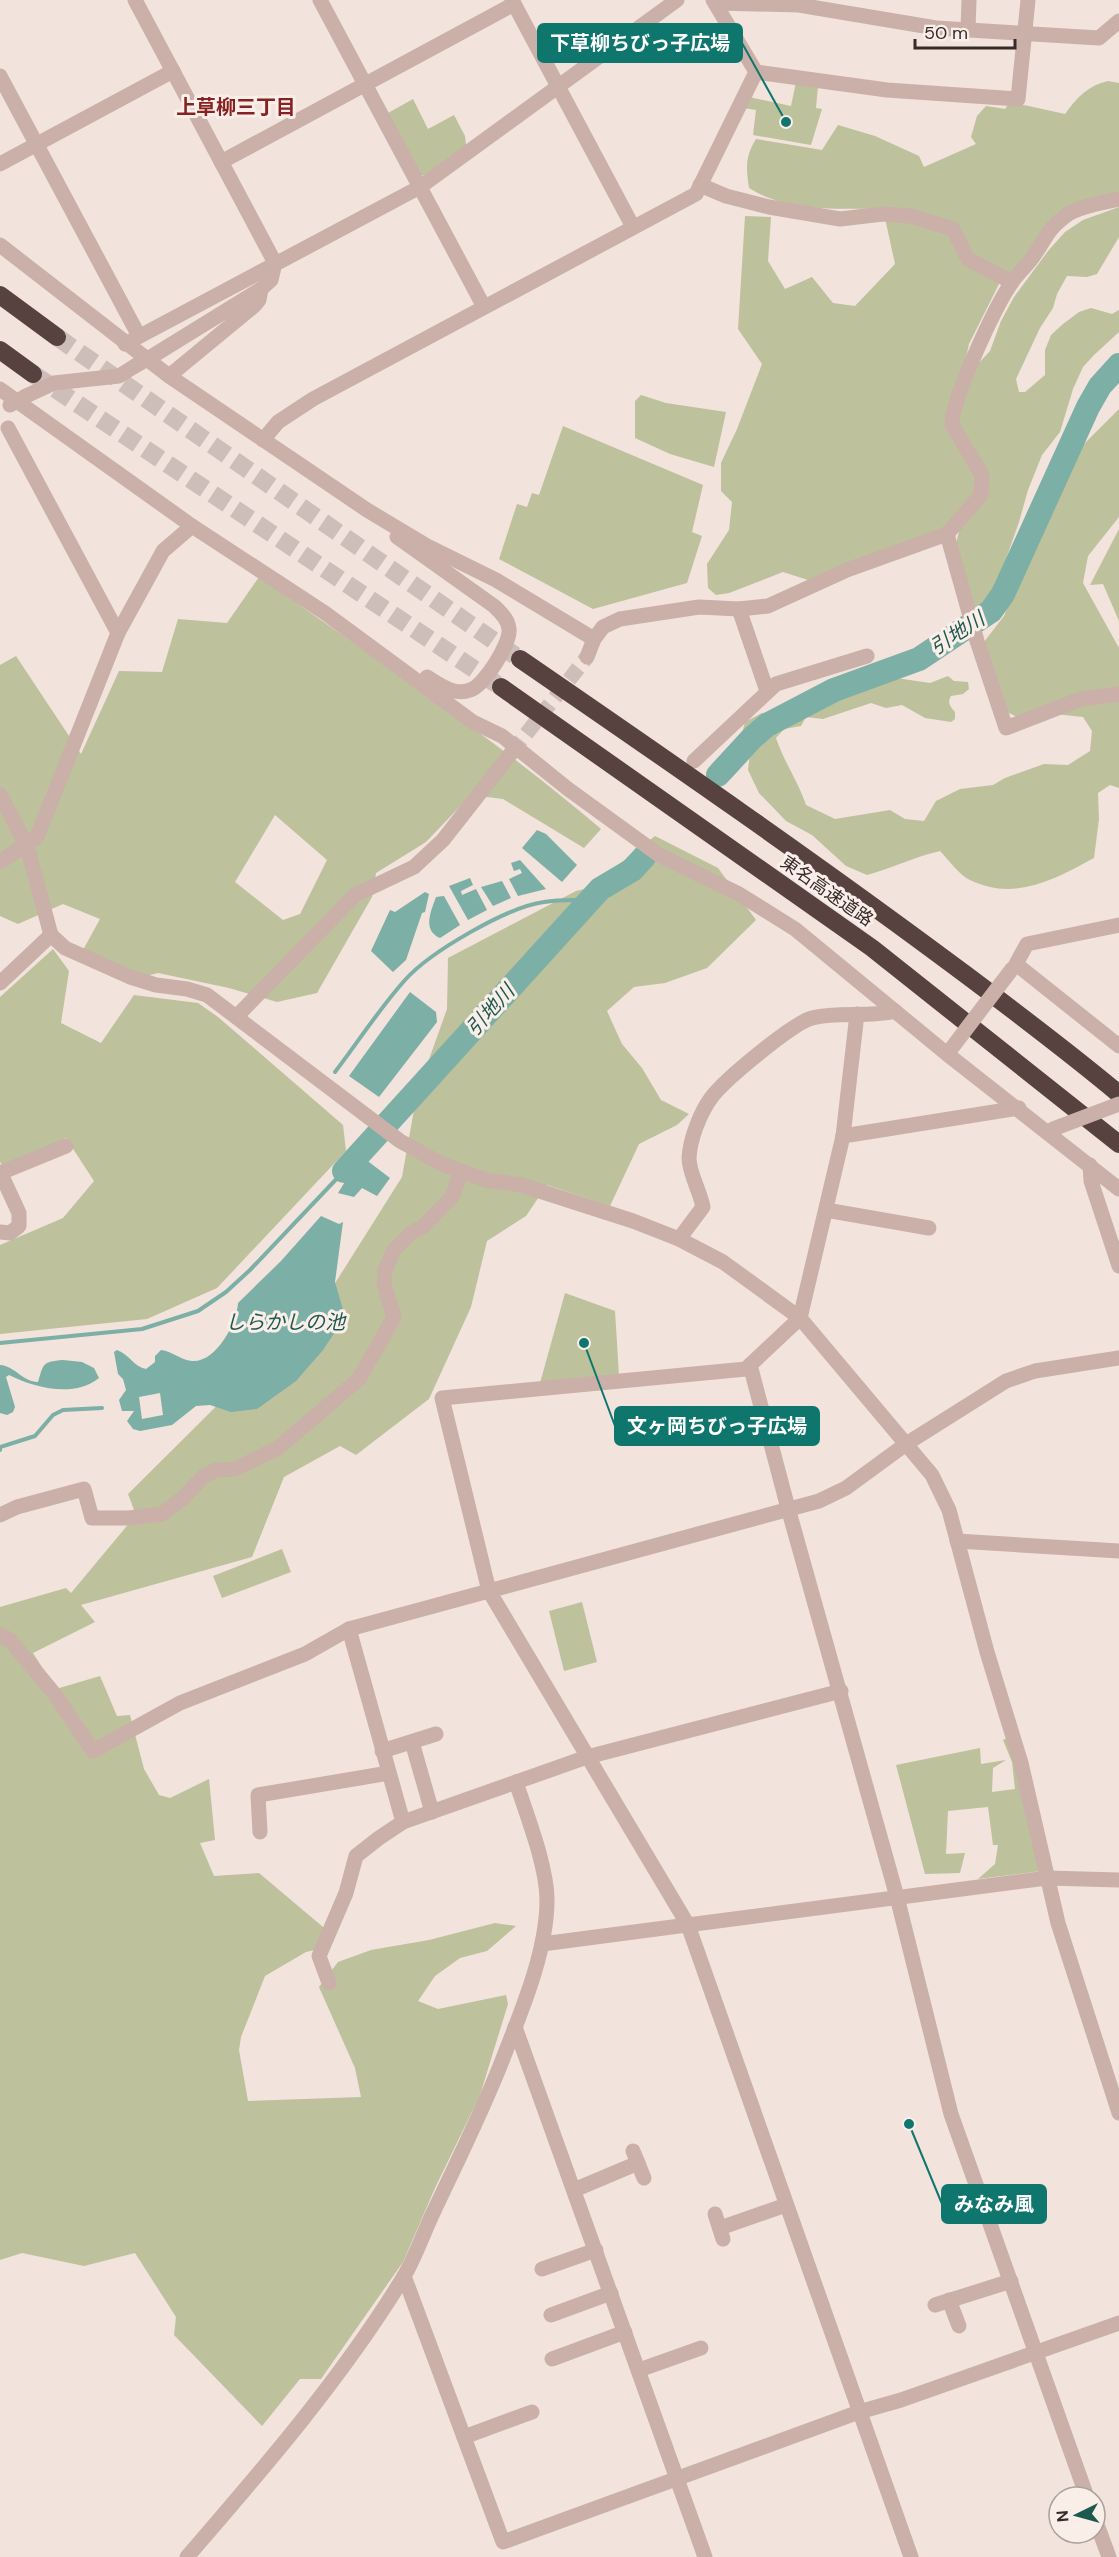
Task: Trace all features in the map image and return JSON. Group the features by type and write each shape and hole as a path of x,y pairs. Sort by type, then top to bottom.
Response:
{"highway":[{"path":"0,295 57,337"},
{"path":"0,350 33,374"},
{"name":"東名高速道路","path":"520,659 750,817 893,920 1082,1062 1119,1094"},
{"name":"東名高速道路","path":"501,687 872,948 1119,1144"}],"street":[{"path":"5,408 54,383 119,376 261,290 271,280 275,263 135,0"},
{"path":"320,0 484,307"},
{"path":"132,340 420,187 677,0"},
{"path":"968,30 969,0"},
{"path":"756,72 887,90 1018,99 1028,0"},
{"path":"221,162 513,2 633,227"},
{"path":"714,2 799,5 936,28 1099,38 1119,21"},
{"path":"714,2 756,72"},
{"path":"0,164 173,71"},
{"path":"263,440 278,422 313,399 696,194 756,72"},
{"path":"0,76 132,340"},
{"path":"700,185 726,196 769,207 840,219 883,214 910,216 929,221 953,229 968,259 1012,282"},
{"path":"587,657 594,639 603,627 620,619 699,607 739,609 768,606 848,570 947,534 981,495 982,475 952,425 955,401 1012,282 1035,254 1047,232 1069,214 1119,199"},
{"path":"0,245 132,340 169,376 389,524 427,546 496,580 594,639"},
{"path":"169,376 254,306 260,300 261,290"},
{"path":"0,389 192,526 355,635 473,722 502,736 568,789 659,855 739,894 795,929 895,1011 950,1051 1049,1130 1119,1189"},
{"path":"36,416 4,430 118,633"},
{"path":"355,635 371,639 443,688 457,692 471,690 484,681 509,639 509,628 504,616 494,606 398,540 389,524"},
{"path":"0,862 27,846 37,837 118,633 163,551 192,526"},
{"path":"947,534 977,641 1006,728 1081,699 1119,694"},
{"path":"739,609 767,691"},
{"path":"694,762 776,684 867,656"},
{"path":"237,1017 355,895 414,867 443,840 512,752"},
{"path":"0,795 27,846 51,935 65,948 130,977 156,985 187,989 207,995 392,1135 422,1154 461,1172 486,1180 521,1185 633,1221 679,1239 723,1262 800,1318 932,1475 942,1493 1021,1763 1058,1923 1113,2079 1119,2113"},
{"path":"950,1051 1014,967 1027,944 1119,925"},
{"path":"0,983 51,935"},
{"path":"1014,967 1119,1046"},
{"path":"679,1239 703,1207 689,1160 700,1116 711,1098 724,1084 801,1024 820,1017 879,1015 895,1011"},
{"path":"857,1014 843,1136 800,1318 746,1369 442,1398 489,1591 688,1925 911,2557"},
{"path":"1049,1130 1119,1104"},
{"path":"843,1136 1019,1108"},
{"path":"0,1232 10,1233 19,1226 19,1213 0,1173 66,1146"},
{"path":"1090,1165 1091,1181 1119,1266"},
{"path":"0,1515 17,1507 84,1489 93,1518 129,1518 162,1514 183,1498 204,1476 216,1470 235,1469 278,1448 359,1379 394,1317 384,1284 385,1270 394,1250 411,1233 424,1226 452,1197 461,1172"},
{"path":"826,1210 929,1228"},
{"path":"0,1635 10,1640 56,1696 93,1751 180,1703 305,1654 349,1629 834,1495 906,1444 1006,1381 1035,1371 1119,1358"},
{"path":"750,1365 897,1897 951,2114 1083,2485"},
{"path":"957,1541 1119,1551"},
{"path":"349,1629 403,1822"},
{"path":"329,1983 319,1956 346,1893 356,1856 403,1822 587,1757 841,1691"},
{"path":"382,1751 436,1734"},
{"path":"412,1742 432,1812"},
{"path":"260,1832 258,1795 389,1773"},
{"path":"187,2557 345,2367 404,2276 488,2099 515,2028 542,1944 547,1898 544,1874 516,1782"},
{"path":"542,1944 1047,1878 1119,1880"},
{"path":"515,2028 705,2557"},
{"path":"574,2190 635,2157 644,2178"},
{"path":"719,2227 786,2205"},
{"path":"542,2269 596,2250"},
{"path":"404,2276 503,2542 679,2480 859,2412 1119,2323"},
{"path":"958,2326 942,2303 1011,2281"},
{"path":"550,2315 611,2293"},
{"path":"552,2359 625,2332"},
{"path":"639,2370 701,2348"},
{"path":"464,2437 532,2412"}],"green space":[{"path":"1108,81 1119,83 1119,193 1084,201 999,284 969,344 966,358 975,367 990,351 1001,321 1014,297 1065,232 1083,220 1119,207 1119,237 1097,274 1087,277 1067,276 1016,379 1019,392 1025,392 1045,375 1045,350 1051,335 1079,312 1091,308 1112,314 1119,310 1119,332 1083,367 1073,389 1060,432 1042,455 994,593 987,605 977,613 955,549 959,531 957,529 808,580 783,572 729,593 716,595 708,588 707,564 729,530 732,502 721,491 721,463 762,364 738,329 745,216 771,217 768,261 785,289 812,277 833,303 855,306 895,264 883,209 814,208 780,202 749,188 747,162 756,139 822,150 838,125 875,136 919,156 924,167 976,144 971,137 977,116 986,106 1005,109 1010,102 1065,114 1084,93"},
{"path":"796,82 818,86 816,108 822,109 811,145 753,135 756,110 744,108 749,97 791,106"},
{"path":"413,99 428,129 454,115 465,136 466,145 424,175 421,175 388,113"},
{"path":"641,395 666,403 726,412 714,467 670,454 635,438 635,401"},
{"path":"1119,409 1119,517 1088,556 1083,583 1119,648 1119,788 1110,785 1098,793 1099,819 1094,858 1049,880 1019,888 1003,889 966,878 940,851 867,875 846,866 812,835 786,821 759,793 748,770 750,753 741,738 745,722 762,713 801,710 837,694 855,692 883,676 930,683 948,676 954,681 968,682 969,689 963,694 950,698 950,704 955,712 955,719 951,722 925,718 902,705 886,708 871,703 823,719 806,717 801,726 784,729 776,738 806,805 835,819 890,810 905,819 924,821 936,801 960,789 993,785 1005,778 1044,764 1068,765 1090,751 1092,731 1083,717 1036,712 1017,717 1005,711 984,642 1004,616 1050,503 1078,450"},
{"path":"563,426 703,485 692,532 702,536 687,583 593,609 499,559 517,504 527,507 532,493 539,495"},
{"path":"1119,529 1119,621 1103,584 1090,585"},
{"path":"259,577 476,730 601,829 584,848 503,799 471,795 426,842 376,873 372,897 317,993 277,1002 229,988 158,973 146,976 83,950 100,919 63,904 18,924 0,916 0,665 16,656 81,754 119,671 162,672 178,619 227,623","holes":["275,815 327,860 300,914 283,920 235,882"]},
{"path":"655,836 718,868 756,920 707,968 665,983 634,987 607,1011 622,1044 642,1068 661,1100 689,1114 677,1125 639,1144 610,1206 547,1185 526,1216 487,1241 471,1307 429,1399 356,1455 340,1446 284,1477 252,1557 81,1605 95,1622 33,1653 56,1689 100,1676 117,1716 130,1715 144,1769 159,1795 170,1798 209,1779 215,1840 200,1843 214,1876 259,1873 323,1927 331,1946 306,1952 265,1976 241,2037 239,2050 248,2101 361,2097 355,2068 319,1987 338,1962 371,1950 429,1940 495,1923 516,1926 487,1951 460,1958 435,1976 418,2001 438,2009 506,1995 508,2004 480,2095 435,2188 403,2262 321,2379 300,2379 262,2426 174,2335 176,2317 135,2253 84,2266 22,2253 0,2260 0,1607 66,1588 71,1593 136,1515 128,1494 327,1296 402,1177 417,1093 447,1009 448,958 576,891 589,888"},
{"path":"53,949 69,971 61,1023 101,1043 134,995 198,1003 218,1017 343,1125 346,1151 217,1288 147,1319 0,1334 0,1245 63,1218 94,1181 66,1138 5,1168 0,1162 0,997"},
{"path":"565,1293 615,1311 619,1376 540,1383"},
{"path":"282,1549 291,1572 222,1598 213,1576"},
{"path":"582,1602 597,1662 564,1671 549,1611"},
{"path":"1009,1737 1041,1871 978,1879 995,1864 998,1845 993,1845 988,1807 948,1811 946,1854 965,1853 960,1873 925,1874 896,1765 980,1748 981,1764 1006,1760 993,1768 992,1792 1015,1789 1012,1762 1003,1740"}],"water":[{"path":"537,830 546,834 577,865 562,882 522,848"},
{"path":"520,860 546,889 518,896 509,879 522,873 520,869 514,871 511,863"},
{"path":"470,878 473,885 461,891 462,895 476,889 487,910 468,920 449,886"},
{"path":"502,881 511,898 493,906 481,887"},
{"path":"425,892 429,894 425,912 422,913 406,960 393,972 371,951 390,910 395,912"},
{"path":"444,896 460,925 440,938 434,935 429,920 436,897"},
{"path":"410,992 436,1012 437,1022 379,1097 349,1076"},
{"path":"361,1156 390,1178 377,1196 362,1188 354,1197 338,1193"},
{"name":"しらかしの池","path":"321,1216 339,1224 343,1222 335,1282 345,1317 323,1350 296,1381 257,1409 231,1412 210,1405 196,1406 172,1425 140,1431 133,1429 127,1421 134,1411 122,1411 119,1400 126,1390 123,1379 118,1374 114,1352 117,1350 121,1352 138,1366 146,1369 155,1362 155,1356 161,1350 192,1361 209,1356 217,1349 229,1331 238,1303 281,1261"},
{"path":"63,1360 82,1362 94,1368 99,1378 78,1388 54,1389 31,1384 9,1375 6,1377 15,1407 13,1412 7,1415 0,1413 0,1365 38,1382 41,1371 47,1363"}],"pier":[{"path":"160,1393 163,1415 142,1419 139,1397"}],"waterway":[{"name":"引地川","path":"718,775 767,725 834,690 919,659 991,611 1003,594 1088,407 1100,386 1119,365"},
{"name":"引地川","path":"344,1171 600,889 632,870 644,857"},
{"path":"335,1072 405,980 450,944 490,921 528,906 556,900 591,900"},
{"path":"0,1343 142,1329 198,1311 226,1292 250,1270 344,1171 351,1177"},
{"path":"0,1450 0,1447 35,1436 53,1415 63,1410 102,1408"}],"tunnel":[{"path":"57,337 520,659"},
{"path":"33,374 501,687"},
{"path":"512,752 587,657"}],"place":[{"name":"下草柳ちびっ子広場","path":"786,122"},
{"name":"文ヶ岡ちびっ子広場","path":"584,1343"},
{"name":"みなみ風","path":"909,2124"}],"district":[{"name":"上草柳三丁目","path":"236,107"}]}
